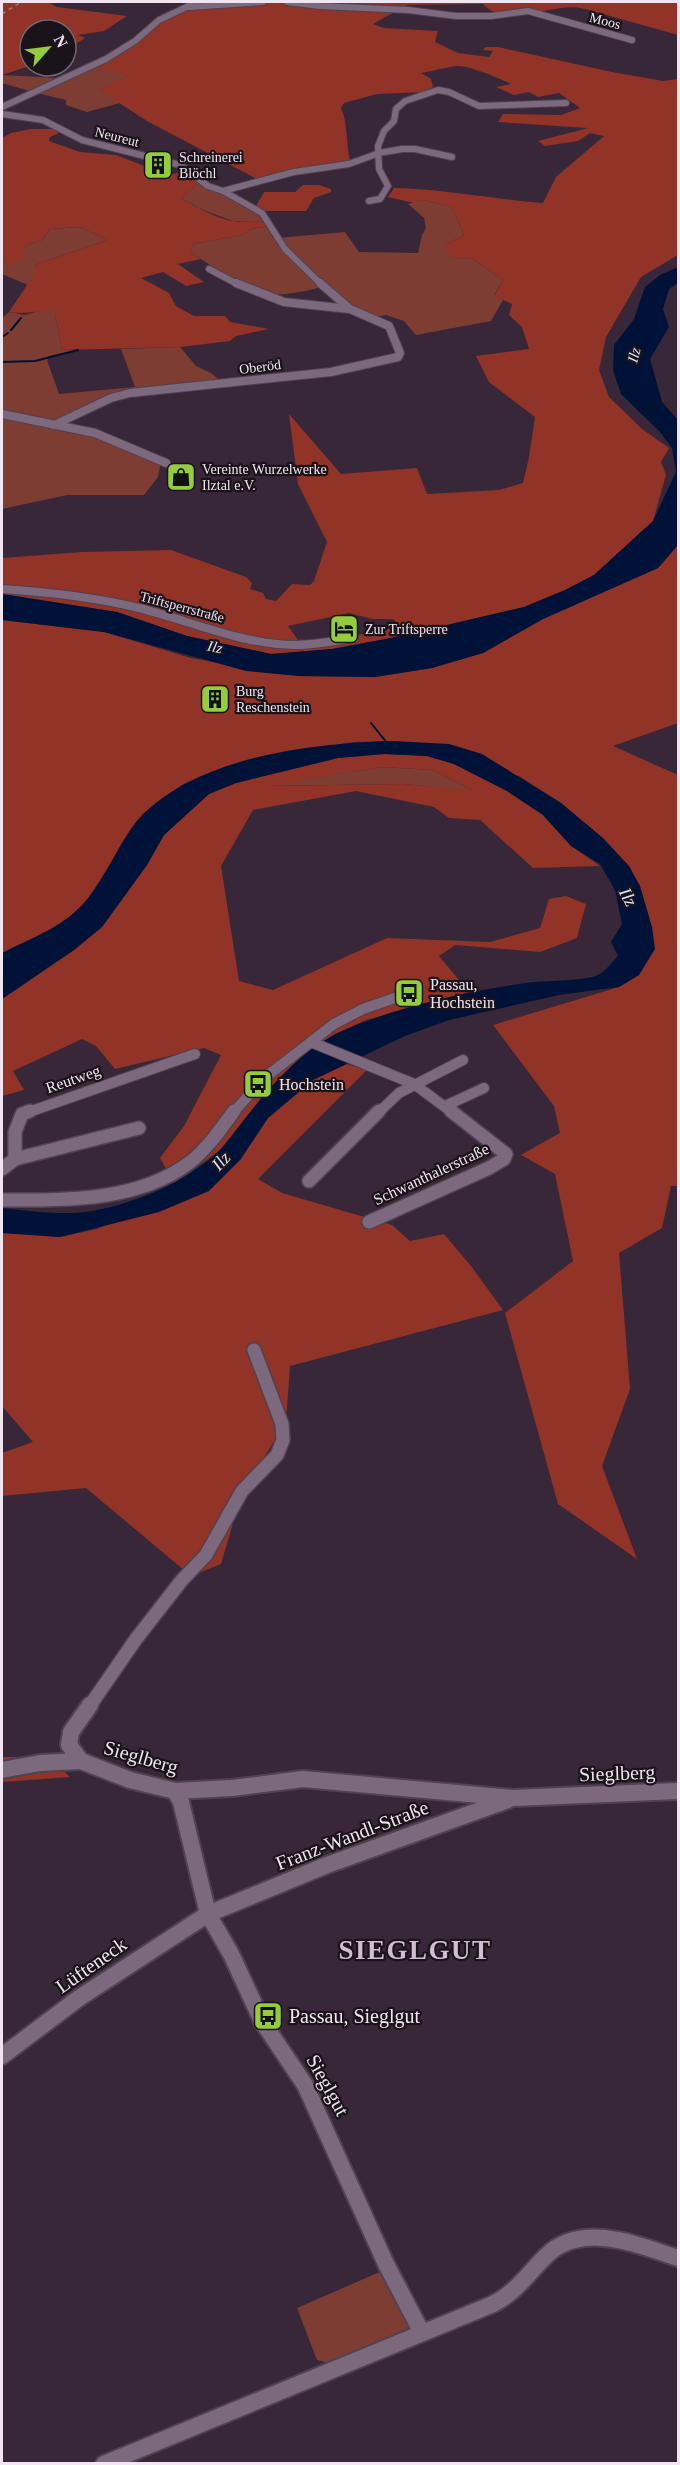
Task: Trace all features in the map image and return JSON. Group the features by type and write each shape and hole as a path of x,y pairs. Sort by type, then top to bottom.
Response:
{"street":[{"path":"2,107 106,59 128,47 159,20 197,2"},
{"path":"185,7 263,2"},
{"name":"Moos","path":"287,2 320,6 408,9 456,16 482,16 528,11 632,40"},
{"path":"369,201 380,199 388,186 379,169 378,146 393,122 399,105 432,91 444,90 479,106 566,103"},
{"name":"Neureut","path":"2,114 49,122 82,140 174,163 189,169 208,186 223,191"},
{"path":"223,191 294,172 349,164 379,153 408,148 452,157"},
{"name":"Oberöd","path":"54,425 111,398 130,393 331,372 400,355 389,326 350,309 325,290 285,249 262,213 223,191"},
{"name":"Oberöd","path":"209,269 241,286 284,302 350,309"},
{"path":"2,414 35,423 82,429 126,443 166,463"},
{"name":"Triftsperrstraße","path":"2,589 85,597 136,608 208,629 274,643 294,645 354,638"},
{"path":"2,1200 49,1200 92,1196 145,1185 178,1171 198,1157 213,1141 258,1084 315,1043 337,1022 409,993"},
{"path":"315,1043 414,1084 445,1106 484,1088"},
{"name":"Reutweg","path":"15,1160 15,1132 22,1114 195,1053"},
{"path":"309,1181 384,1105 414,1084 463,1060"},
{"name":"Schwanthalerstraße","path":"369,1222 489,1168 504,1159 506,1154 445,1106"},
{"path":"2,1169 15,1160 139,1128"},
{"name":"Sieglberg","path":"254,1350 282,1424 283,1440 277,1455 242,1491 206,1555 182,1580 135,1639 71,1732 69,1745 81,1761 130,1780 175,1791 232,1788 303,1779 513,1798 678,1791"},
{"path":"2,1770 40,1763 81,1761"},
{"name":"Sieglgut","path":"175,1791 181,1802 208,1914 231,1954 262,2020 306,2085 386,2264 422,2333"},
{"name":"Franz-Wandl-Straße","path":"208,1914 327,1865 513,1798"},
{"name":"Lüfteneck","path":"2,2056 79,1998 208,1914"},
{"path":"104,2463 502,2299 531,2275 548,2254 572,2241 588,2238 628,2242 678,2258"}],"shaded area":[{"path":"2,2 48,2 57,7 127,16 104,31 78,35 78,18 18,18 18,70 2,75"},
{"path":"203,2 678,2 678,35 574,7 518,15 493,11 483,4 407,5 373,24 384,28 438,31 435,42 458,53 489,57 493,51 483,50 485,47 498,47 612,72 663,81 678,79 678,255 641,277 606,337 599,370 609,397 642,429 669,448 661,462 666,475 653,521 594,575 524,607 391,638 332,649 271,654 187,636 117,612 2,594 2,558 82,552 171,550 246,577 252,583 250,589 263,593 266,599 276,601 292,584 310,585 314,581 327,542 298,484 289,414 341,474 417,468 427,494 499,490 523,483 535,417 489,382 476,356 529,349 522,327 509,315 512,304 494,296 503,280 473,259 454,258 446,252 445,245 464,235 451,206 422,200 414,203 388,197 394,188 543,203 556,177 604,136 590,133 578,141 545,146 538,141 588,128 498,122 503,114 561,115 580,108 559,93 538,97 529,92 514,95 496,87 511,84 485,73 458,66 421,73 431,79 433,87 425,92 377,94 344,103 341,108 345,120 350,161 259,180 147,121 99,90 128,76 95,66 131,48 160,23","holes":["349,613 372,619 393,619 400,626 301,644 288,626"]},
{"path":"78,35 85,38 78,42"},
{"path":"97,66 129,76 100,90 120,103 87,112 66,105 66,100 37,93 70,78 78,78 78,75"},
{"path":"2,75 18,76 18,78 59,78 33,92 2,83"},
{"path":"31,129 55,129 61,132 50,137 49,141 80,152 116,155 168,175 188,171 200,182 181,198 220,217 233,221 256,221 270,226 251,229 243,235 193,244 190,252 201,259 178,264 204,282 186,286 163,272 141,278 169,293 176,306 194,316 225,316 230,322 269,329 236,336 230,341 180,347 62,350 55,315 58,310 9,312 35,273 35,265 107,240 80,227 50,229 42,240 27,245 23,257 12,265 6,264 2,258 2,138 11,133"},
{"path":"200,182 262,213 264,222 233,221 203,210 181,198"},
{"path":"303,185 319,185 331,189 331,192 314,198 306,211 262,211 256,206 264,192 295,192"},
{"path":"422,200 451,206 464,235 445,245 454,258 473,259 503,280 494,295 503,300 491,321 416,335 404,321 386,315 376,317 350,309 322,287 279,294 255,290 235,281 190,252 193,244 243,235 251,229 270,226 277,238 345,232 359,252 418,253 426,228 424,218 408,204"},
{"path":"80,227 107,240 35,265 35,273 28,285 2,274 2,258 6,264 22,252 27,245 42,240 50,229"},
{"path":"42,310 59,310 55,315 62,350 78,350 49,356 47,360 59,394 135,387 121,349 180,347 196,366 211,373 224,384 121,393 103,397 53,422 82,429 161,461 158,477 144,495 67,495 2,509 2,318 9,312 25,315"},
{"path":"678,545 678,723 613,746 678,775 678,1186 671,1186 662,1228 619,1253 630,1389 602,1466 637,1559 558,1504 505,1313 573,1261 555,1174 521,1155 560,1133 554,1106 493,1025 619,987 639,975 604,839 561,803 519,776 393,741 354,742 278,754 225,767 183,784 143,814 85,903 63,923 2,953 2,620 104,632 191,658 298,676 375,677 432,668 483,653 543,619 658,568"},
{"path":"384,754 427,756 454,764 507,791 543,815 571,846 600,866 533,868 480,820 449,818 434,807 356,791 253,810 221,866 239,981 273,990 387,938 490,942 540,928 549,899 566,896 586,904 577,938 540,952 455,945 439,956 469,992 366,1020 335,1034 309,1052 268,1090 219,1151 174,1183 160,1158 184,1126 221,1055 204,1048 115,1069 96,1046 82,1039 13,1071 24,1090 2,1096 2,999 74,950 102,927 147,865 164,835 209,794 236,783 338,758","holes":["382,767 433,770 472,790 403,784 270,786"]},
{"path":"382,767 433,770 474,791 403,784 264,786"},
{"path":"347,1064 367,1070 258,1179 282,1193 392,1225 410,1241 444,1234 503,1310 290,1366 286,1422 242,1493 221,1564 191,1576 86,1488 2,1496 2,1453 33,1442 2,1406 2,1233 60,1237 97,1229 240,1160 268,1118 313,1080"},
{"path":"2,1757 49,1757 70,1777 2,1782"},
{"path":"382,2271 409,2326 404,2333 329,2363 317,2360 297,2308"}],"water":[{"name":"Ilz","path":"678,267 678,283 669,289 663,309 669,327 650,359 662,402 678,420 678,545 658,568 543,619 483,653 432,668 375,677 298,676 246,671 104,632 2,620 2,594 117,612 187,636 271,654 332,649 391,638 524,607 594,575 653,521 676,472 672,448 659,431 621,394 613,370 614,345 634,319 645,287 660,275"},
{"name":"Ilz","path":"393,741 449,744 482,754 561,803 604,839 629,866 640,886 652,927 655,949 639,975 619,987 559,995 449,1020 405,1036 313,1080 268,1118 240,1160 209,1191 159,1212 60,1237 2,1233 2,1208 58,1213 92,1211 143,1197 192,1172 219,1151 267,1092 290,1068 315,1047 342,1031 386,1014 455,996 526,983 591,977 604,971 618,956 611,942 622,924 615,890 600,864 571,846 543,815 507,791 454,764 427,756 384,754 338,758 236,783 209,794 164,835 147,865 102,927 74,950 2,999 2,953 65,920 83,904 99,883 135,823 169,794 197,778 261,756 329,745"}],"waterway":[{"path":"11,330 21,318"},
{"path":"2,337 8,333"},
{"path":"2,362 35,361 78,350"},
{"path":"371,723 387,743"}],"railway":[{"path":"2,14 21,2"}],"place":[{"name":"Schreinerei Blöchl","path":"158,165"},
{"name":"Vereinte Wurzelwerke Ilztal e.V.","path":"181,477"},
{"name":"Zur Triftsperre","path":"344,629"},
{"name":"Burg Reschenstein","path":"215,699"},
{"name":"Passau, Hochstein","path":"409,993"},
{"name":"Hochstein","path":"258,1084"},
{"name":"Passau, Sieglgut","path":"268,2016"}],"district":[{"name":"SIEGLGUT","path":"415,1950"}]}
